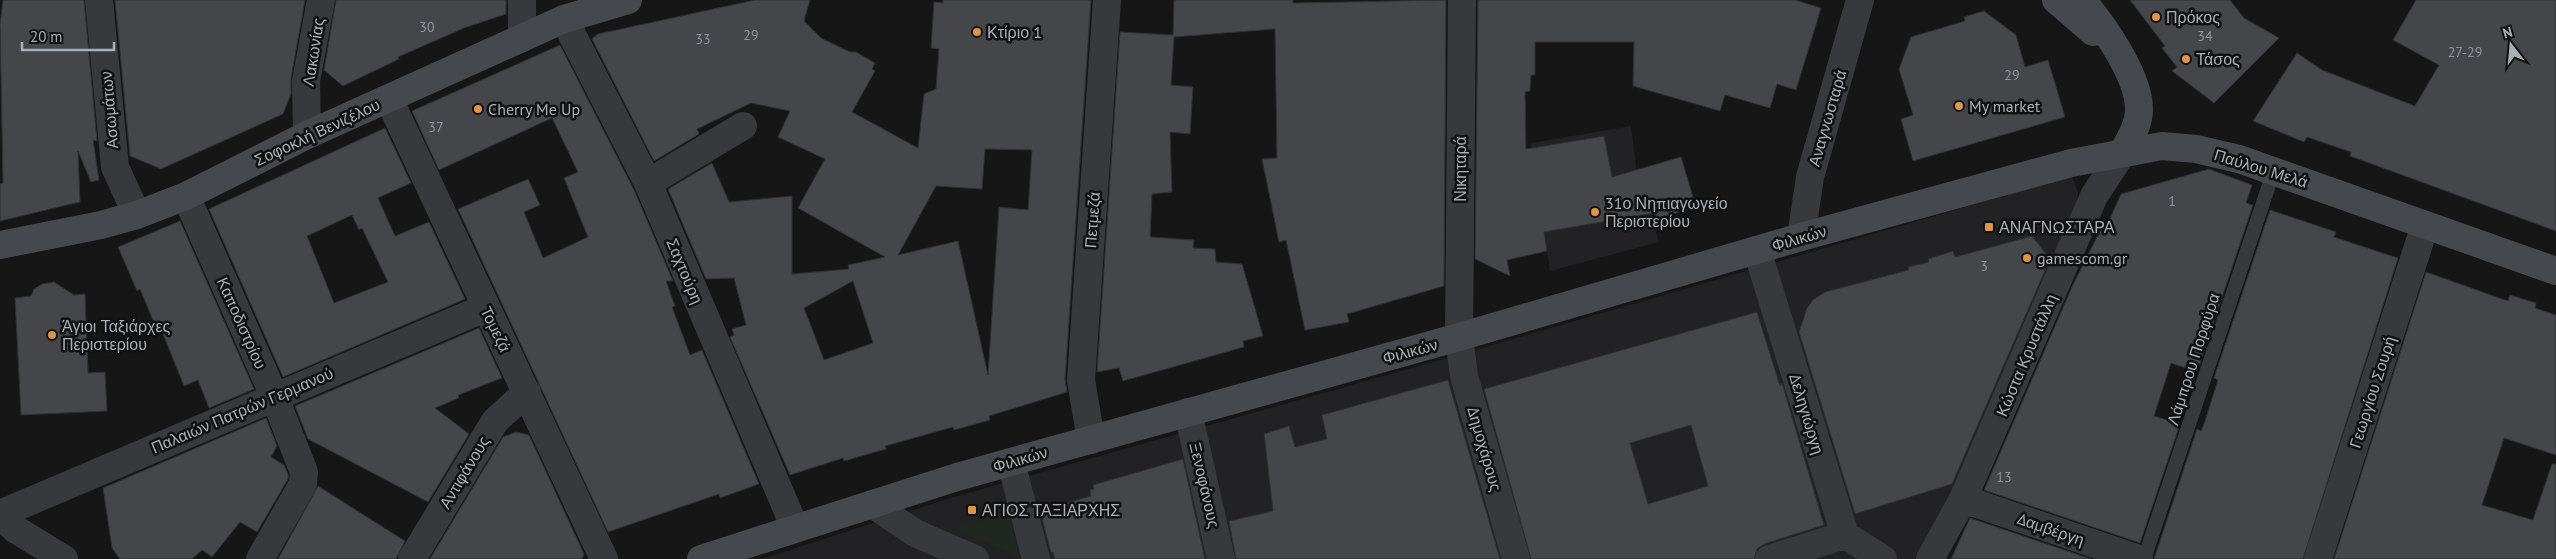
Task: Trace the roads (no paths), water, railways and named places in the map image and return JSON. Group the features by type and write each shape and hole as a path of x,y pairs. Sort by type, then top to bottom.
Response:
{"street":[{"name":"Ασωμάτων","path":"99,0 115,167 137,215"},
{"name":"Λακωνίας","path":"307,135 306,81 321,0"},
{"path":"522,0 522,38"},
{"name":"Σοφοκλή Βενιζέλου","path":"0,245 101,225 137,215 186,196 307,135 564,19 628,0"},
{"name":"Πετμεζά","path":"1090,440 1081,380 1107,0"},
{"name":"Νικηταρά","path":"1459,337 1462,0"},
{"name":"Αναγνωσταρά","path":"1802,237 1810,176 1860,0"},
{"path":"2056,0 2116,50"},
{"path":"2082,0 2116,50 2134,83 2139,109 2134,132 2123,152"},
{"name":"Σαχτούρη","path":"564,19 648,183 795,528"},
{"name":"Τομεζά","path":"389,99 485,308 527,392 604,559"},
{"path":"648,183 743,126"},
{"name":"Παύλου Μελά","path":"2123,152 2162,146 2196,149 2274,170 2556,271"},
{"name":"Φιλικών","path":"701,559 795,528 1011,462 1459,337 1802,237 2070,163 2123,152"},
{"name":"Κώστα Κρυστάλλη","path":"1930,559 1963,499 2094,196 2123,152"},
{"name":"Καποδιστρίου","path":"186,196 274,396 304,472 303,484 260,559"},
{"name":"Γεωργίου Σουρή","path":"2318,559 2425,225"},
{"name":"Δεληγιώργη","path":"1757,250 1845,534"},
{"name":"Παλαιών Πατρών Γερμανού","path":"0,514 485,308"},
{"name":"Δημοχάρους","path":"1459,337 1464,376 1516,559"},
{"name":"Αντιφάνους","path":"412,559 495,421 527,392"},
{"name":"Ξενοφάνους","path":"1188,412 1221,559"},
{"path":"1011,462 1036,559"},
{"name":"Δαμβέργη","path":"1963,499 2139,559"},
{"path":"872,504 915,533 975,559"},
{"path":"0,514 15,529 64,559"},
{"path":"1770,559 1845,534 1883,559"}],"lane":[{"name":"Λάμπρου Πορφύρα","path":"2144,559 2274,170"}],"place":[{"name":"Πρόκος","path":"2156,17"},
{"name":"Κτίριο 1","path":"977,32"},
{"name":"Τάσος","path":"2186,59"},
{"name":"My market","path":"1959,106"},
{"name":"Cherry Me Up","path":"478,109"},
{"name":"31ο Νηπιαγωγείο Περιστερίου","path":"1595,212"},
{"name":"ΑΝΑΓΝΩΣΤΑΡΑ","path":"1989,227"},
{"name":"gamescom.gr","path":"2027,258"},
{"name":"Άγιοι Ταξιάρχες Περιστερίου","path":"52,335"},
{"name":"ΑΓΙΟΣ ΤΑΞΙΑΡΧΗΣ","path":"972,510"}]}
